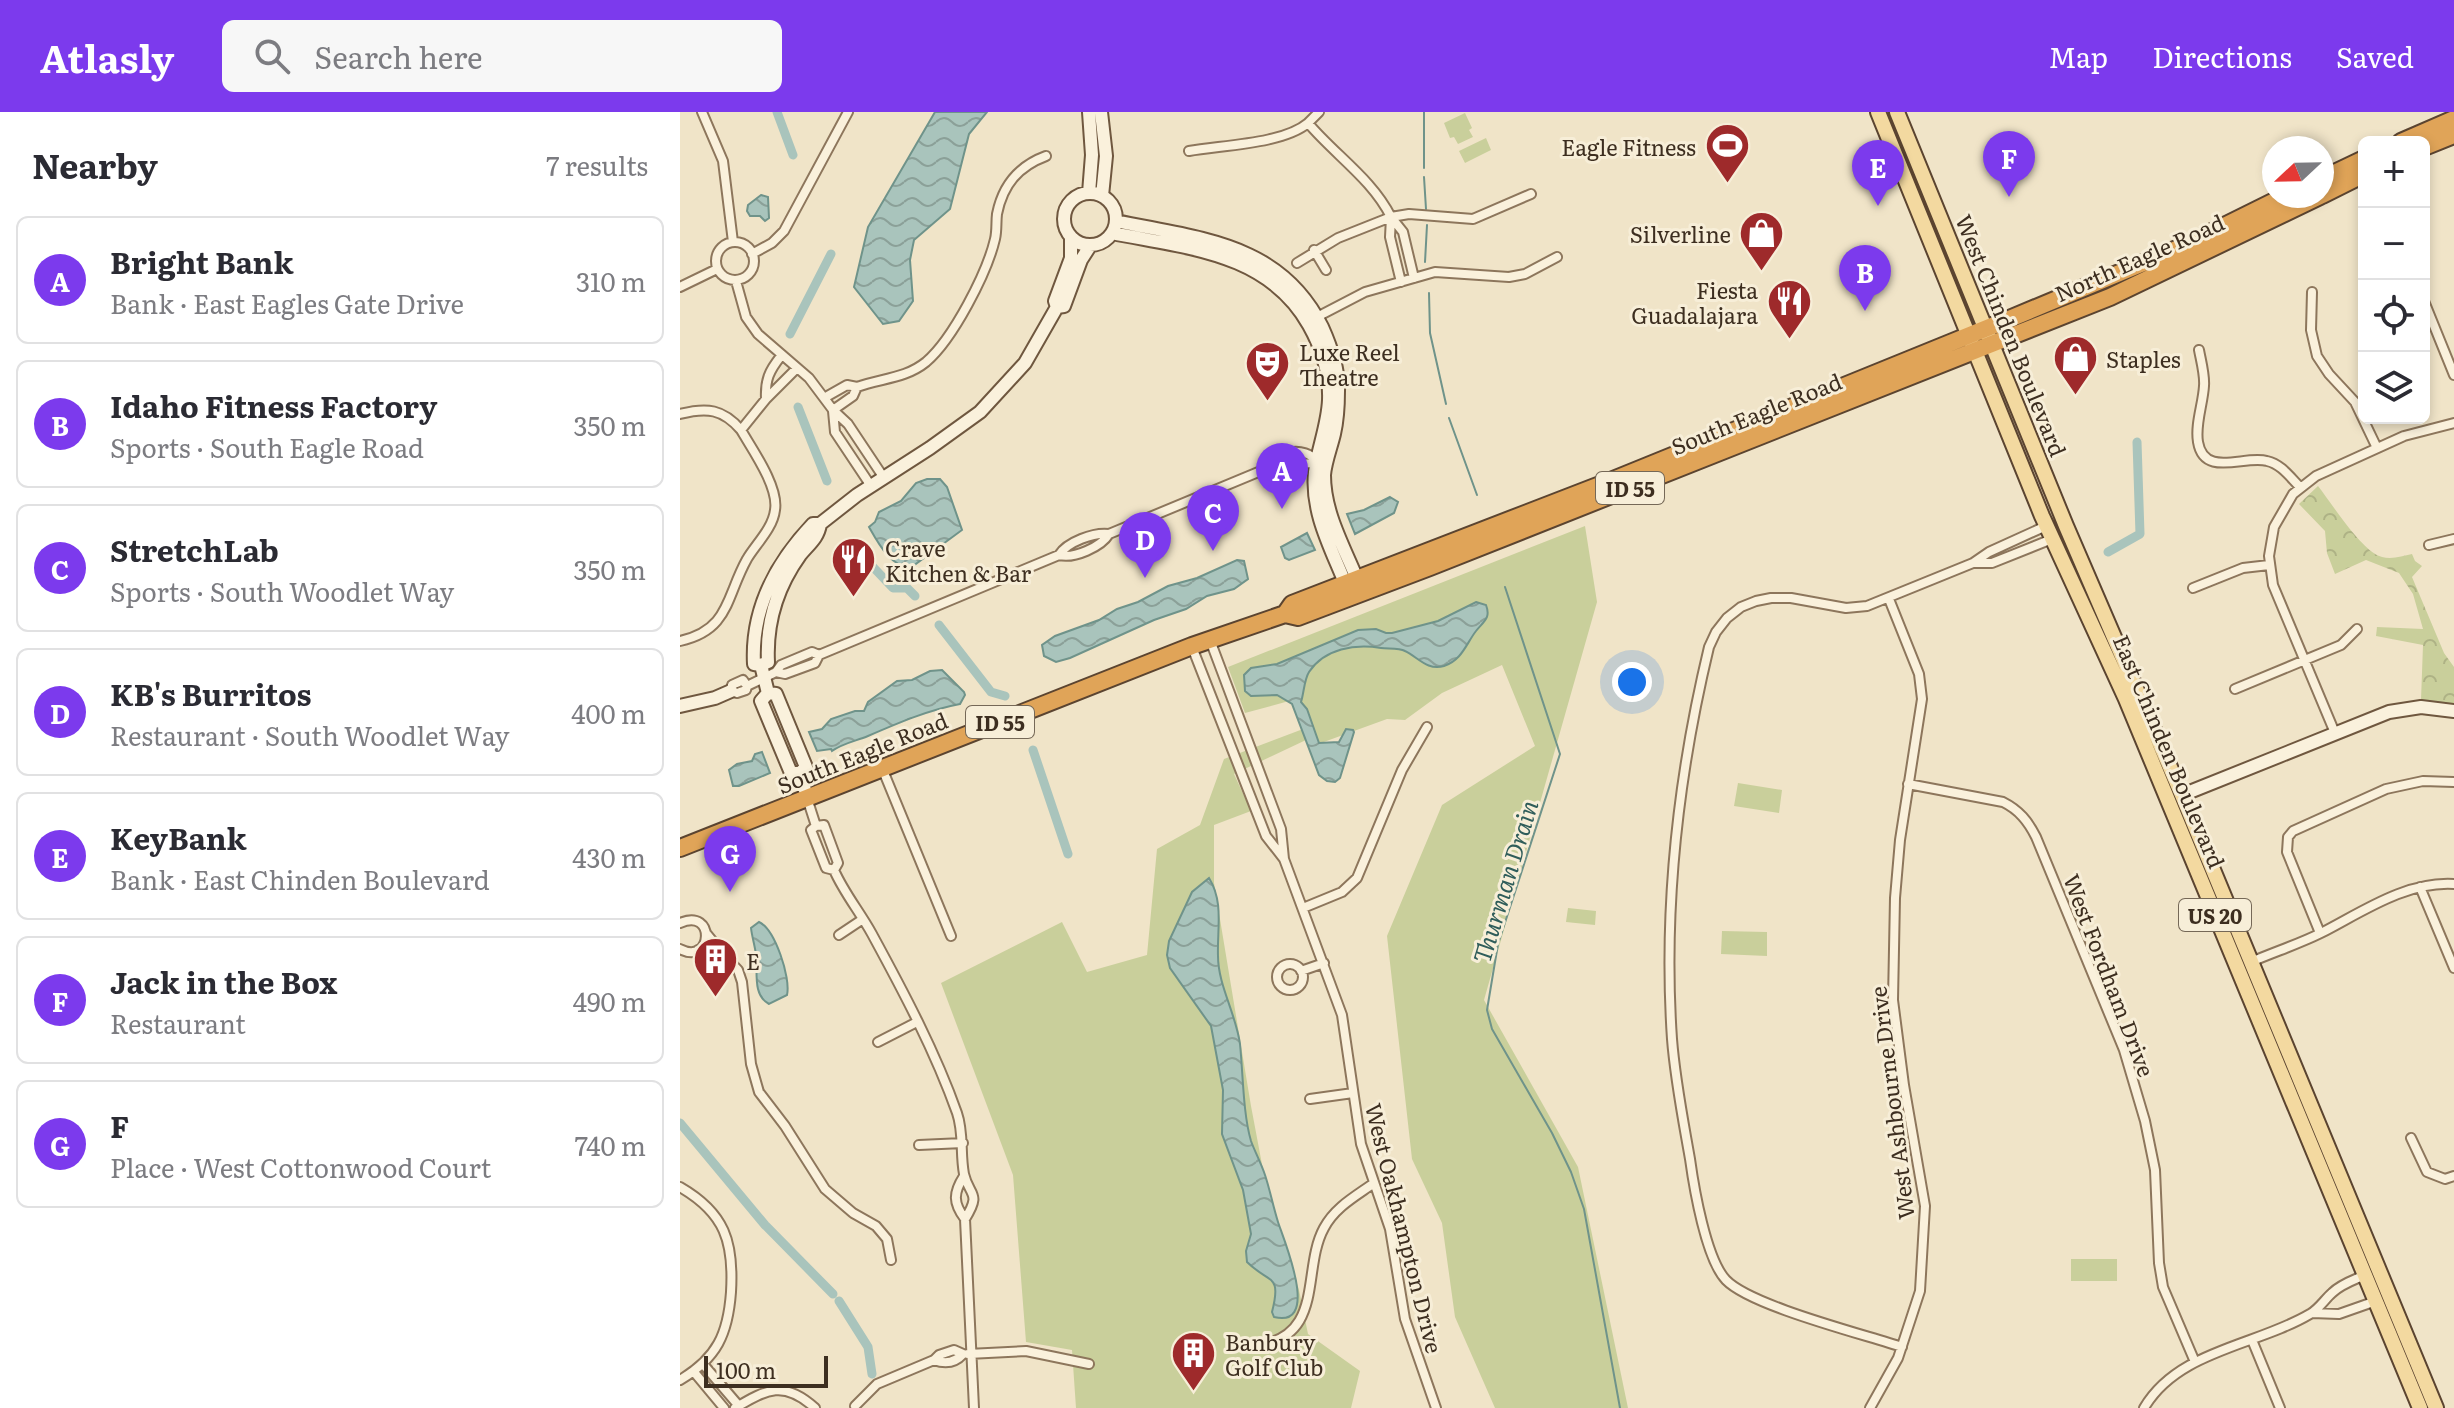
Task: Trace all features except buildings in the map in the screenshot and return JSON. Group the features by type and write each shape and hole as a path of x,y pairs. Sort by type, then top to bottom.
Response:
{"highway":[{"path":"2415,136 2454,119"},
{"path":"2430,145 2454,135"},
{"path":"2334,173 2358,162"},
{"name":"North Eagle Road","path":"2334,189 2358,177"},
{"name":"North Eagle Road","path":"1971,343 2262,207"},
{"name":"North Eagle Road","path":"1988,336 2110,297 2294,208"},
{"name":"South Eagle Road","path":"680,848 1192,646 1285,614 1298,617 1348,587 1471,534 1971,343"},
{"name":"South Eagle Road","path":"1348,587 1488,544 1971,343"},
{"path":"1488,544 1489,538 1498,530 1617,483 1621,476"},
{"path":"1348,587 1351,590 1464,546 1471,534"}],"main road":[{"name":"East Chinden Boulevard","path":"1878,112 2049,532 2126,699 2420,1408"},
{"path":"1888,112 1893,123 1908,138"},
{"name":"West Chinden Boulevard","path":"1897,112 2087,574"},
{"name":"East Chinden Boulevard","path":"2087,574 2182,795 2433,1408"},
{"path":"2173,813 2190,838 2236,947 2251,962"},
{"path":"2366,1275 2381,1290 2425,1399 2433,1408"}],"street":[{"path":"702,112 723,161 733,242"},
{"path":"752,254 772,243 784,231 848,112"},
{"path":"1089,112 1096,195"},
{"path":"1096,195 1106,156 1101,112"},
{"path":"1189,151 1280,138 1301,129 1319,112"},
{"path":"1308,123 1382,200 1403,232 1414,278"},
{"path":"824,398 847,385 857,387 904,376 926,362 942,345 958,323 996,238 997,213 1006,187 1027,163 1046,156"},
{"path":"1297,263 1338,238 1391,217 1409,214 1473,219 1531,194"},
{"path":"974,1408 968,1354 965,1219 973,1201 970,1185 964,1176 963,1143 956,1111 917,1022 863,919 834,870 826,868 811,830 816,826 800,773 791,773 761,701 768,693 761,665 754,664 753,642 758,611 772,577 791,547 813,524 820,524 980,412 1025,363 1057,307 1055,301 1071,258 1071,238 1065,227 1065,211 1074,198 1096,195 1112,206 1114,227 1106,240 1090,246 1081,260 1064,306 1057,307"},
{"path":"1391,217 1390,237 1401,282"},
{"path":"1114,227 1230,258 1254,270 1283,290 1312,320 1331,346 1339,389 1335,429 1322,463 1328,509 1348,587"},
{"path":"1071,238 1090,246"},
{"path":"733,242 745,245 752,254 754,266 742,280 725,278 717,269 718,251 733,242"},
{"path":"1314,250 1326,270"},
{"path":"1312,320 1348,299 1414,278 1448,271 1509,277 1525,274 1557,257"},
{"path":"680,287 717,269"},
{"path":"736,281 746,317 758,334 809,378 848,424 884,478"},
{"path":"2312,292 2311,330 2317,356 2355,402 2377,448"},
{"path":"2430,316 2454,375"},
{"path":"2199,350 2204,384 2197,435 2198,446 2204,455 2218,464 2268,461 2282,468 2300,487"},
{"path":"766,399 765,384 769,370 781,356"},
{"path":"741,430 797,368"},
{"path":"833,410 853,396 857,387"},
{"path":"833,410 835,432 871,486"},
{"path":"680,414 714,411 729,415 741,430 768,479 775,510 763,537 746,560 725,612 716,624 694,638 680,641"},
{"path":"2335,733 2276,594 2269,565 2274,527 2287,502 2300,487 2324,471 2423,430 2454,423"},
{"path":"680,706 731,691 737,693 776,672 785,674 815,663 819,655 1059,555 1067,557 1104,542 1109,534 1268,468 1272,460 1286,453 1310,453 1322,463"},
{"path":"1902,1347 1757,1299 1726,1280 1715,1262 1694,1188 1677,1076 1671,975 1677,818 1696,703 1709,647 1716,632 1741,607 1771,598 1846,608 1867,606 1973,563 1989,552 2049,532"},
{"path":"1973,563 1992,563 2049,532"},
{"path":"2429,545 2454,539"},
{"path":"2193,588 2234,571 2269,565"},
{"name":"West Ashbourne Drive","path":"1870,1408 1898,1358 1920,1291 1925,1206 1893,1000 1895,898 1908,784 1920,727 1922,699 1913,655 1889,599"},
{"path":"2235,689 2341,645 2357,629"},
{"name":"West Oakhampton Drive","path":"1210,640 1281,829 1284,859 1342,1015 1361,1144 1390,1229 1405,1319 1436,1408"},
{"name":"West Oakhampton Drive","path":"1192,646 1266,836 1284,859"},
{"path":"2182,795 2376,717 2404,709 2454,711"},
{"path":"1303,908 1342,892 1357,878 1402,770 1427,727"},
{"path":"882,768 951,936"},
{"path":"2320,933 2287,852 2288,837 2298,827 2386,789 2423,781 2454,782"},
{"name":"West Fordham Drive","path":"1908,784 2003,802 2014,807 2028,822 2036,837 2124,1050 2145,1121 2155,1170 2163,1287 2195,1362"},
{"path":"2251,962 2320,933 2351,914 2420,887 2454,884"},
{"path":"2420,887 2454,968"},
{"path":"683,919 700,923 738,970 751,1064 759,1092 825,1189 846,1208 876,1226 887,1239 891,1260"},
{"path":"839,935 863,919"},
{"path":"698,950 706,941 706,933"},
{"path":"680,949 724,955"},
{"path":"1301,971 1324,963"},
{"path":"878,1042 917,1022"},
{"path":"1310,1099 1353,1093"},
{"path":"2411,1138 2427,1172 2445,1179 2454,1176"},
{"path":"919,1145 963,1143"},
{"path":"964,1176 954,1197 957,1209 965,1219"},
{"path":"1255,1346 1276,1341 1301,1317 1310,1296 1317,1248 1326,1224 1341,1206 1374,1183"},
{"path":"680,1187 707,1206 718,1220 728,1238 731,1254 729,1319 719,1345 703,1364 680,1380"},
{"path":"2144,1408 2152,1394 2195,1362 2312,1313 2335,1290 2366,1275"},
{"path":"2312,1313 2339,1314 2376,1301"},
{"path":"2252,1340 2280,1408"},
{"path":"853,1407 877,1384 934,1360 942,1363 957,1361 968,1354 1040,1352 1089,1364"},
{"path":"703,1364 737,1407 775,1389 801,1395 815,1408"},
{"path":"694,1372 724,1408"}],"green space":[{"path":"1465,113 1473,137 1458,144 1454,137 1450,138 1444,123"},
{"path":"1486,138 1491,150 1465,163 1459,151"},
{"path":"2318,486 2352,532 2375,554 2393,558 2412,554 2422,566 2412,577 2444,653 2454,667 2454,707 2421,700 2423,645 2376,636 2377,627 2423,629 2413,594 2399,573 2366,560 2335,574 2327,553 2325,531 2299,504"},
{"path":"1585,526 1597,602 1484,1000 1578,1167 1628,1408 1495,1408 1455,1317 1442,1223 1412,1159 1387,936 1442,805 1535,746 1502,665 1442,693 1405,720 1387,719 1321,743 1306,740 1234,774 1251,811 1214,825 1214,883 1267,1191 1299,1290 1308,1334 1360,1371 1351,1408 1076,1408 1072,1350 1026,1342 1013,1175 941,983 1062,922 1087,972 1147,955 1157,849 1200,825 1224,759 1311,726 1289,701 1245,713 1228,667"},
{"path":"1738,783 1782,790 1779,813 1734,806"},
{"path":"1568,908 1596,911 1595,925 1566,922"},
{"path":"1722,931 1767,932 1767,956 1721,954"},
{"path":"2071,1259 2117,1259 2117,1281 2071,1281"}],"water":[{"path":"935,112 987,112 969,134 950,209 914,240 910,260 913,301 899,321 883,324 854,287 868,227"},
{"path":"761,195 768,197 769,218 765,221 760,216 750,216 747,211 748,205"},
{"path":"940,479 947,487 962,530 913,566 906,566 887,554 869,527 879,512 901,501 916,483"},
{"path":"1390,497 1398,502 1394,513 1355,534 1347,514 1364,510"},
{"path":"1307,533 1315,550 1289,560 1285,558 1281,547"},
{"path":"1237,560 1244,561 1248,579 1234,589 1207,596 1186,609 1070,658 1056,662 1044,656 1042,645 1055,636 1099,620 1168,586 1197,578"},
{"path":"1476,602 1486,605 1486,619 1459,656 1444,666 1433,667 1403,650 1361,647 1332,653 1309,672 1301,702 1307,709 1319,743 1339,742 1346,729 1354,732 1340,778 1335,782 1319,775 1292,704 1277,695 1251,696 1245,691 1244,675 1251,668 1277,664 1358,630 1376,629 1392,633 1438,621"},
{"path":"942,670 964,692 960,704 913,717 832,751 817,751 809,732 822,729 831,719 864,711 868,702 897,681 912,680 930,671"},
{"path":"762,752 770,773 733,786 729,770 737,764 752,761 755,754"},
{"path":"1209,878 1217,897 1219,967 1240,1044 1248,1130 1265,1175 1296,1280 1296,1309 1288,1317 1274,1317 1274,1285 1247,1262 1246,1251 1251,1234 1243,1190 1222,1134 1223,1090 1211,1026 1170,968 1167,955 1169,941 1192,892"},
{"path":"759,922 771,934 787,977 787,995 769,1004 760,995 757,982 751,928"}],"waterway":[{"path":"777,112 793,155"},
{"name":"Thurman Drain","path":"1424,112 1424,168"},
{"name":"Thurman Drain","path":"1424,177 1426,209"},
{"name":"Thurman Drain","path":"1425,262 1427,225"},
{"path":"790,334 831,254"},
{"name":"Thurman Drain","path":"1429,293 1430,333 1446,404"},
{"path":"798,407 827,481"},
{"name":"Thurman Drain","path":"1449,418 1477,495"},
{"path":"2108,552 2140,534 2137,442"},
{"path":"853,546 893,588 907,588 915,596"},
{"name":"Thurman Drain","path":"1505,587 1560,754 1498,944 1487,1010 1492,1029 1552,1133 1584,1209 1620,1408"},
{"path":"939,625 991,692 1005,696"},
{"path":"1033,750 1068,854"},
{"path":"680,1123 765,1225 833,1294"},
{"path":"839,1301 868,1347 872,1374"}],"place":[{"name":"Eagle Fitness","path":"1727,185"},
{"name":"Jack in the Box","path":"2009,197"},
{"name":"KeyBank","path":"1878,206"},
{"name":"Silverline","path":"1762,272"},
{"name":"Idaho Fitness Factory","path":"1865,311"},
{"name":"Fiesta Guadalajara","path":"1789,341"},
{"name":"Staples","path":"2075,397"},
{"name":"Luxe Reel Theatre","path":"1268,403"},
{"name":"Bright Bank","path":"1282,509"},
{"name":"StretchLab","path":"1213,551"},
{"name":"KB's Burritos","path":"1145,578"},
{"name":"Crave Kitchen & Bar","path":"854,599"},
{"name":"F","path":"730,892"},
{"name":"E","path":"715,999"},
{"name":"Banbury Golf Club","path":"1194,1393"}]}
